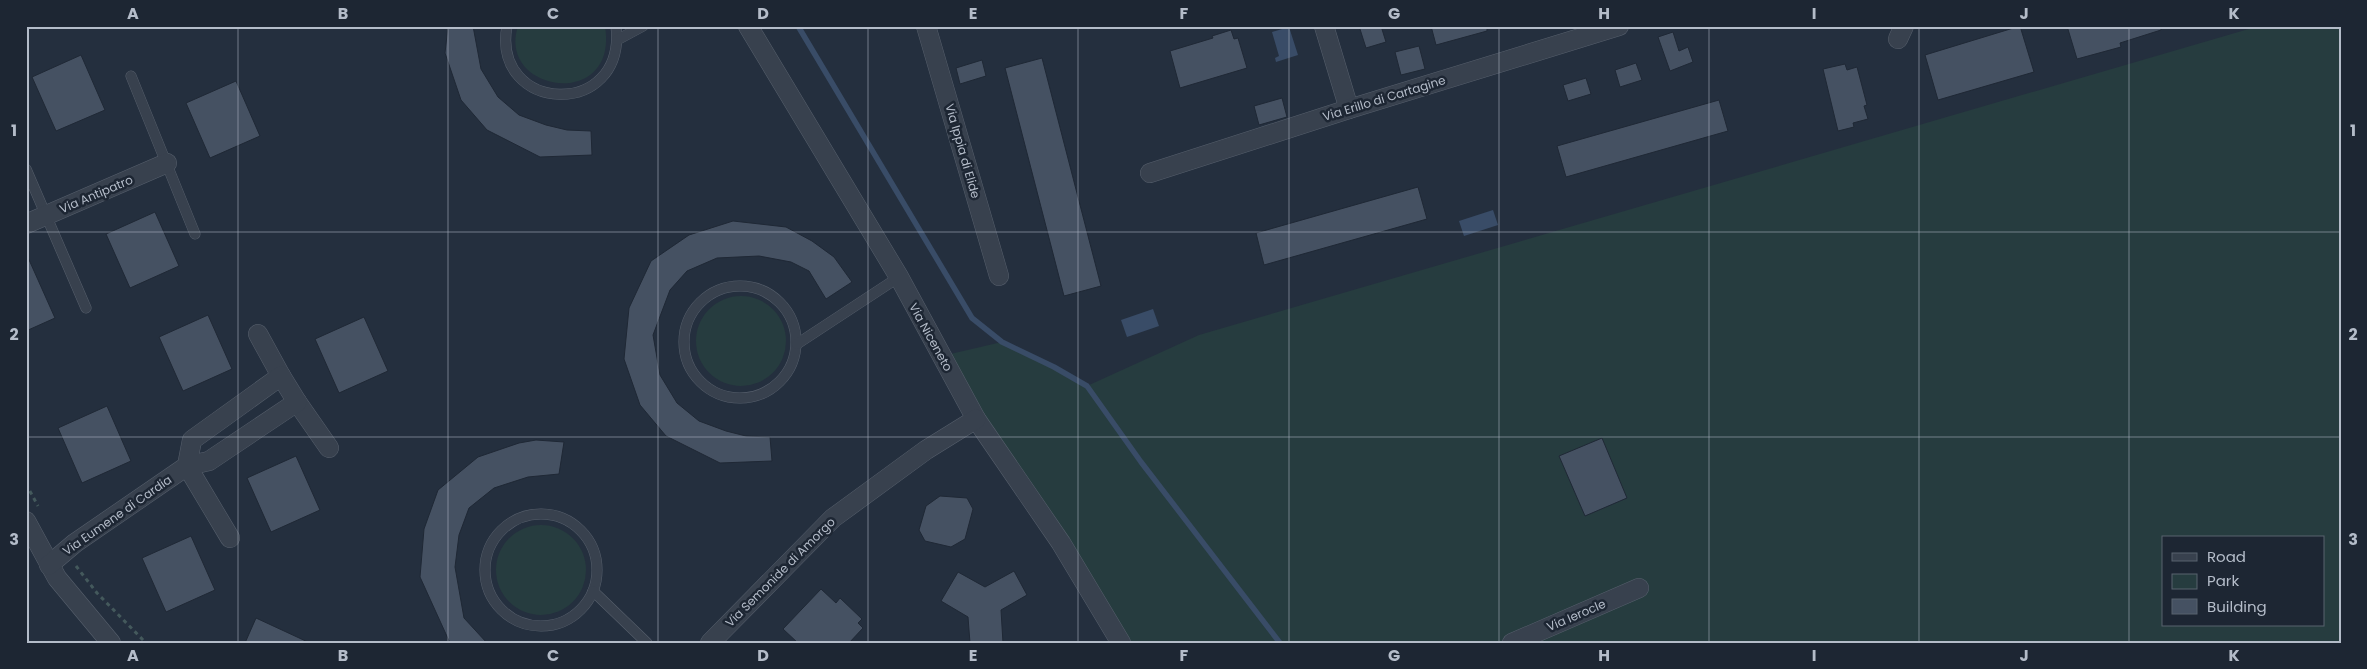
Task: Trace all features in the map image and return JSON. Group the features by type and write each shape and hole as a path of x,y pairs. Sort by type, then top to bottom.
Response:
{"street":[{"name":"Via Niceneto","path":"748,26 899,277 976,419 1060,543 1121,643"},
{"name":"Via Ippia di Elide","path":"926,26 999,276"},
{"path":"1324,26 1349,109"},
{"name":"Via Erillo di Cartagine","path":"1150,173 1592,30 1619,26"},
{"name":"Via Antipatro","path":"26,224 166,163"},
{"path":"258,334 281,376 328,448"},
{"path":"230,538 187,466 192,440 281,376"},
{"name":"Via Eumene di Cardia","path":"49,565 187,466 209,461 297,402"},
{"name":"Via Semonide di Amorgo","path":"714,641 832,518 926,450 976,419"},
{"path":"34,517 49,565 80,608 111,643"},
{"name":"Via Ierocle","path":"1512,643 1639,588"}],"lane":[{"path":"507,26 505,38 508,57 517,75 532,88 550,95 570,95 588,89 604,77 614,60 617,40 616,26"},
{"path":"617,40 643,26"},
{"path":"131,76 195,234"},
{"path":"26,169 86,308"},
{"path":"796,344 794,326 786,310 774,297 759,289 742,286 724,288 708,296 695,308 687,324 684,341 687,361 696,378 711,391 729,398 749,398 767,392 783,380 793,363 796,344 899,277"},
{"path":"536,513 556,515 573,523 586,536 595,553 597,572 593,591 584,606 570,618 561,622 553,625 535,626 518,621 502,611 491,596 485,579 485,561 491,544 502,528 518,518 536,513"},
{"path":"593,591 647,643"}],"path":[{"path":"26,484 34,517"},
{"path":"65,552 97,593 146,643"}],"green space":[{"path":"518,26 605,26 604,53 594,71 578,81 558,83 540,78 524,66 516,49"},
{"path":"2259,26 2341,26 2341,643 1121,643 942,356 1002,342 1054,367 1087,386 1199,335"},
{"path":"741,296 758,299 773,309 783,324 786,341 783,358 773,373 758,383 741,386 724,383 709,373 699,358 696,341 699,324 709,309 724,299"},
{"path":"541,525 558,528 573,538 583,553 586,570 583,587 573,602 558,612 541,615 524,612 509,602 499,587 496,570 499,553 509,538 524,528"}],"water":[{"path":"1289,27 1298,55 1276,62 1275,58 1279,56 1272,32"},
{"path":"1493,210 1498,225 1464,236 1459,221"},
{"path":"1153,309 1159,326 1127,337 1121,320"}],"building":[{"path":"448,26 473,26 481,69 498,97 519,115 546,125 567,130 591,131 592,155 540,157 487,130 461,100 445,53"},
{"path":"1359,26 1381,26 1386,42 1366,48"},
{"path":"1431,26 1487,26 1487,31 1436,45"},
{"path":"2020,26 2034,72 1938,100 1925,55"},
{"path":"2067,26 2161,26 2161,30 2120,43 2121,47 2077,59"},
{"path":"1231,30 1234,39 1238,38 1247,68 1180,88 1170,51 1213,38 1212,36"},
{"path":"1673,32 1679,51 1688,47 1693,62 1670,71 1658,37"},
{"path":"1419,46 1425,69 1401,75 1395,52"},
{"path":"81,55 105,110 56,131 32,77"},
{"path":"1042,58 1101,286 1064,296 1005,68"},
{"path":"982,60 986,76 960,84 956,68"},
{"path":"1636,63 1642,80 1620,87 1615,70"},
{"path":"1845,64 1847,70 1857,67 1867,105 1864,106 1868,119 1853,123 1854,127 1838,131 1823,69"},
{"path":"1586,78 1591,94 1568,101 1563,85"},
{"path":"236,81 260,136 210,158 186,103"},
{"path":"1282,98 1287,117 1259,125 1254,106"},
{"path":"1719,100 1728,131 1566,177 1557,146"},
{"path":"1418,187 1427,219 1264,265 1256,233"},
{"path":"155,212 179,266 130,288 106,234"},
{"path":"733,221 786,227 812,241 834,257 852,282 826,299 809,271 791,262 759,256 717,258 687,271 670,290 653,335 660,375 677,403 699,421 746,436 770,437 772,461 720,463 666,436 640,405 624,359 629,308 651,261 689,235"},
{"path":"26,253 55,318 26,331"},
{"path":"208,315 232,369 183,391 159,337"},
{"path":"364,317 388,371 339,393 315,339"},
{"path":"107,406 131,461 82,483 58,428"},
{"path":"1602,438 1627,498 1585,516 1559,456"},
{"path":"536,440 564,442 559,474 528,477 494,488 469,508 459,535 455,567 464,618 487,643 450,643 420,577 424,529 438,490 478,457 519,443"},
{"path":"296,456 320,510 271,532 247,478"},
{"path":"940,496 967,498 973,509 965,539 951,547 925,541 919,530 926,506"},
{"path":"191,536 215,590 166,612 142,558"},
{"path":"1014,571 1027,595 1001,610 1003,643 970,643 968,617 941,601 958,572 985,587"},
{"path":"821,589 836,603 840,598 862,619 858,623 863,628 849,643 798,643 783,629"},
{"path":"256,618 310,643 245,643"}],"waterway":[{"path":"798,26 972,318 1002,342 1054,367 1087,386 1141,462 1280,643"}]}
